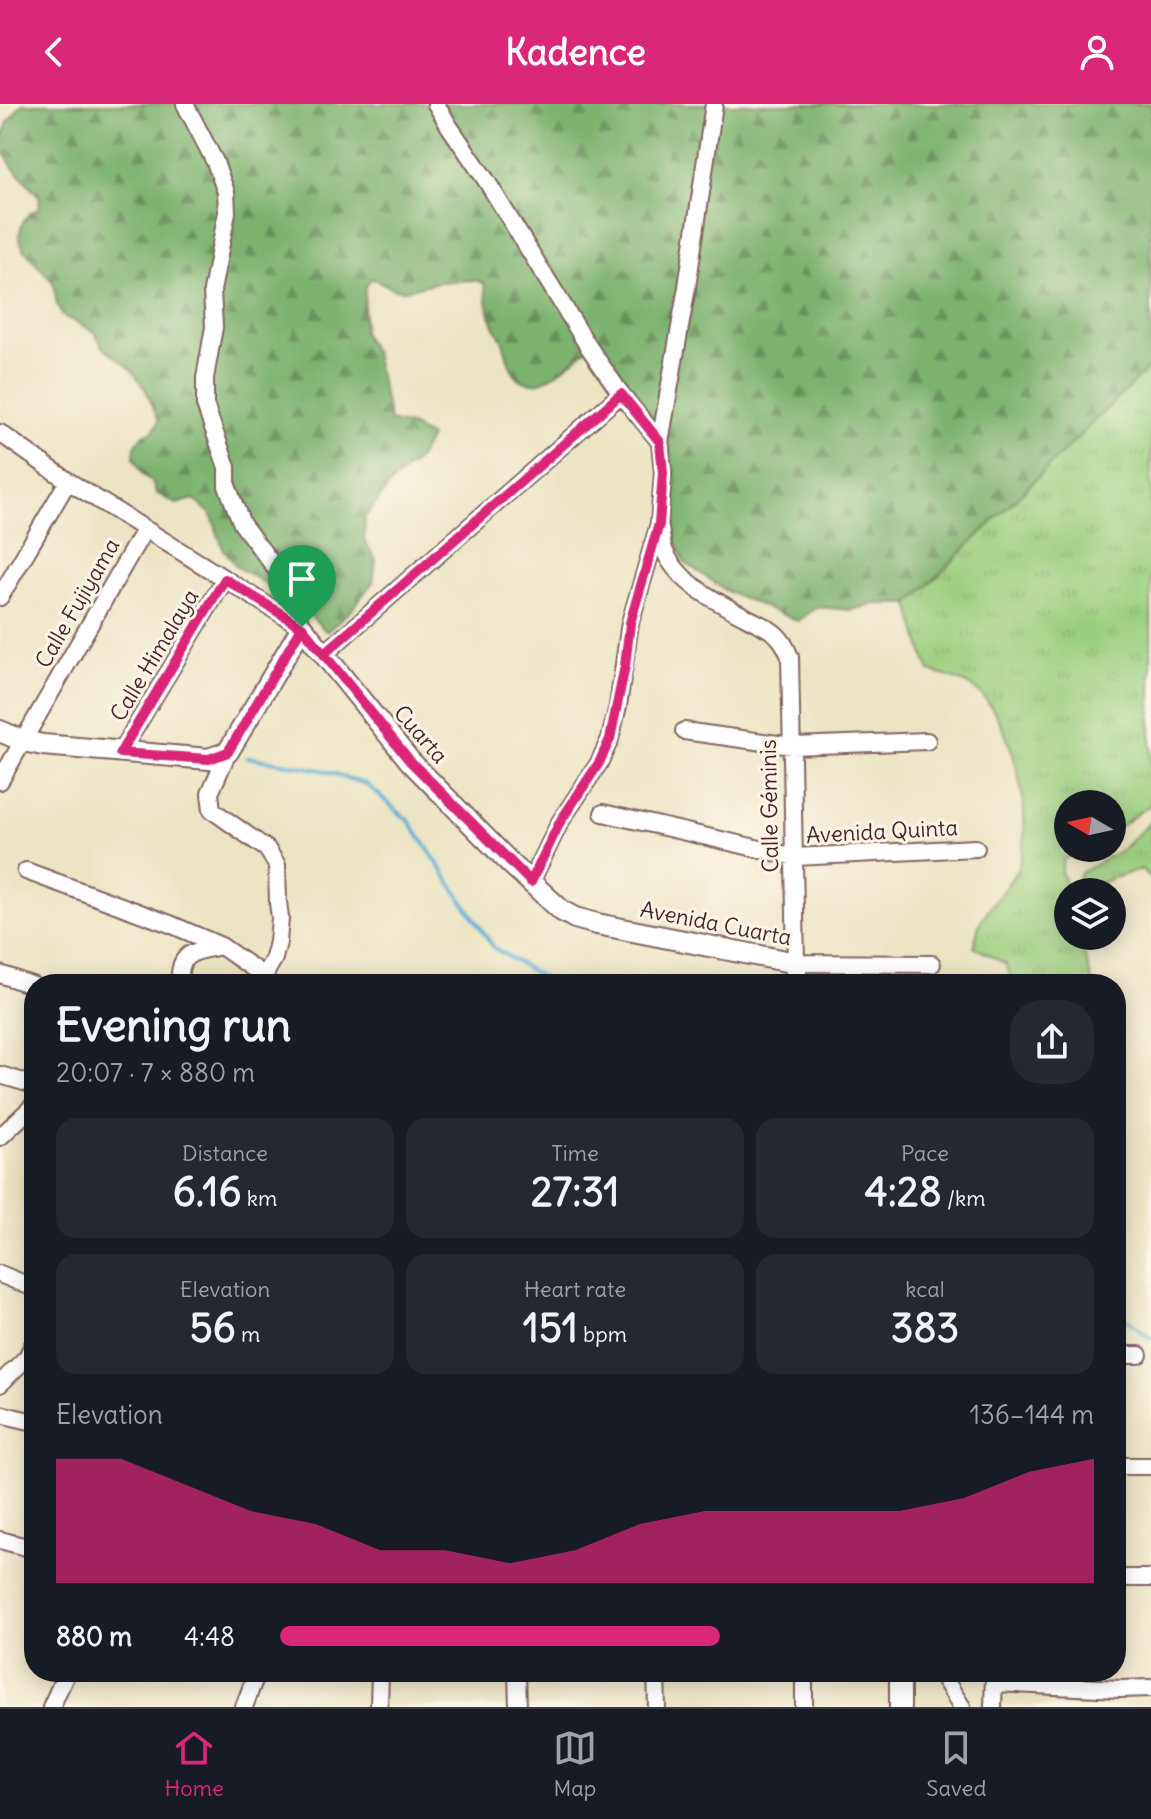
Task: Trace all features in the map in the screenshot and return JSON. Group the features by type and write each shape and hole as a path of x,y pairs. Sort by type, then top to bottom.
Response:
{"street":[{"path":"185,104 215,162 226,192 227,212 212,291 214,327 205,378 205,405 227,467 227,486 242,524 289,586 302,627 228,752 210,793 212,810 267,849 277,865 280,918 278,942 268,974"},
{"path":"436,104 588,346 660,442"},
{"path":"531,882 560,822 599,763 610,739 630,623 659,524 663,473 660,442 714,104"},
{"path":"324,654 621,394"},
{"path":"0,433 144,530 302,627"},
{"path":"0,597 68,481"},
{"name":"Calle Géminis","path":"659,524 672,564 690,583 775,632 785,644 790,657 796,974"},
{"name":"Calle Fujiyama","path":"0,781 144,530"},
{"name":"Calle Himalaya","path":"120,753 225,579"},
{"name":"Cuarta","path":"302,627 410,761 511,864"},
{"path":"0,731 23,741 120,753 209,759 228,752"},
{"path":"684,731 792,746 927,741"},
{"name":"Avenida Quinta","path":"603,813 795,857 976,848"},
{"name":"Avenida Cuarta","path":"511,864 562,911 575,918 796,974 932,964"},
{"path":"26,871 221,946 258,974"},
{"path":"179,974 183,960 189,954 221,946"},
{"path":"0,974 24,982"},
{"path":"0,1075 24,1082"},
{"path":"0,1137 24,1114"},
{"path":"0,1274 24,1284"},
{"path":"1126,1355 1139,1355"},
{"path":"0,1384 24,1360"},
{"path":"0,1414 24,1420"},
{"path":"1126,1466 1151,1466"},
{"path":"0,1540 24,1546"},
{"path":"1126,1578 1151,1578"},
{"path":"51,1707 62,1682"},
{"path":"244,1707 253,1682"},
{"path":"379,1707 380,1682"},
{"path":"517,1682 518,1707"},
{"path":"656,1682 657,1707"},
{"path":"804,1682 804,1707"},
{"path":"900,1682 900,1707"},
{"path":"946,1682 962,1707"},
{"path":"993,1707 994,1682"},
{"path":"1046,1682 1120,1689 1151,1688"},
{"path":"1120,1689 1120,1707"}],"green space":[{"path":"22,104 1151,104 1151,365 909,604 875,604 851,610 817,607 798,621 728,592 684,562 672,528 676,481 668,445 669,422 648,422 595,342 549,378 541,382 526,382 515,375 509,362 490,316 484,283 474,280 438,282 405,290 394,289 372,278 365,287 363,333 374,353 390,421 413,427 430,437 420,457 393,481 365,517 364,540 376,560 373,582 352,609 327,632 296,602 237,567 223,548 211,514 194,499 176,504 156,493 152,482 143,475 134,458 135,446 142,436 153,431 159,421 145,388 130,368 102,346 95,332 63,316 57,305 53,282 23,248 19,236 29,214 39,208 40,197 12,166 0,146 8,122"},
{"path":"1151,365 1151,804 1126,822 1126,790 1054,790 1054,862 1063,862 1063,878 1054,878 1054,950 1083,950 1090,974 1010,974 1006,964 974,947 980,923 1018,867 1025,825 1023,799 1010,746 989,703 970,686 930,671 909,604"},
{"path":"1151,821 1151,878 1141,869 1114,878 1078,878 1081,873 1100,862 1126,862 1126,846"}],"waterway":[{"path":"247,757 322,770 366,784 410,822 494,948 537,974"},
{"path":"1126,1319 1151,1338"}],"route":[{"path":"302,627 228,752 209,759 120,753 225,579 302,627 410,761 531,882 560,822 599,763 610,739 630,623 659,524 663,492 660,442 621,394 324,654 302,627"}]}
